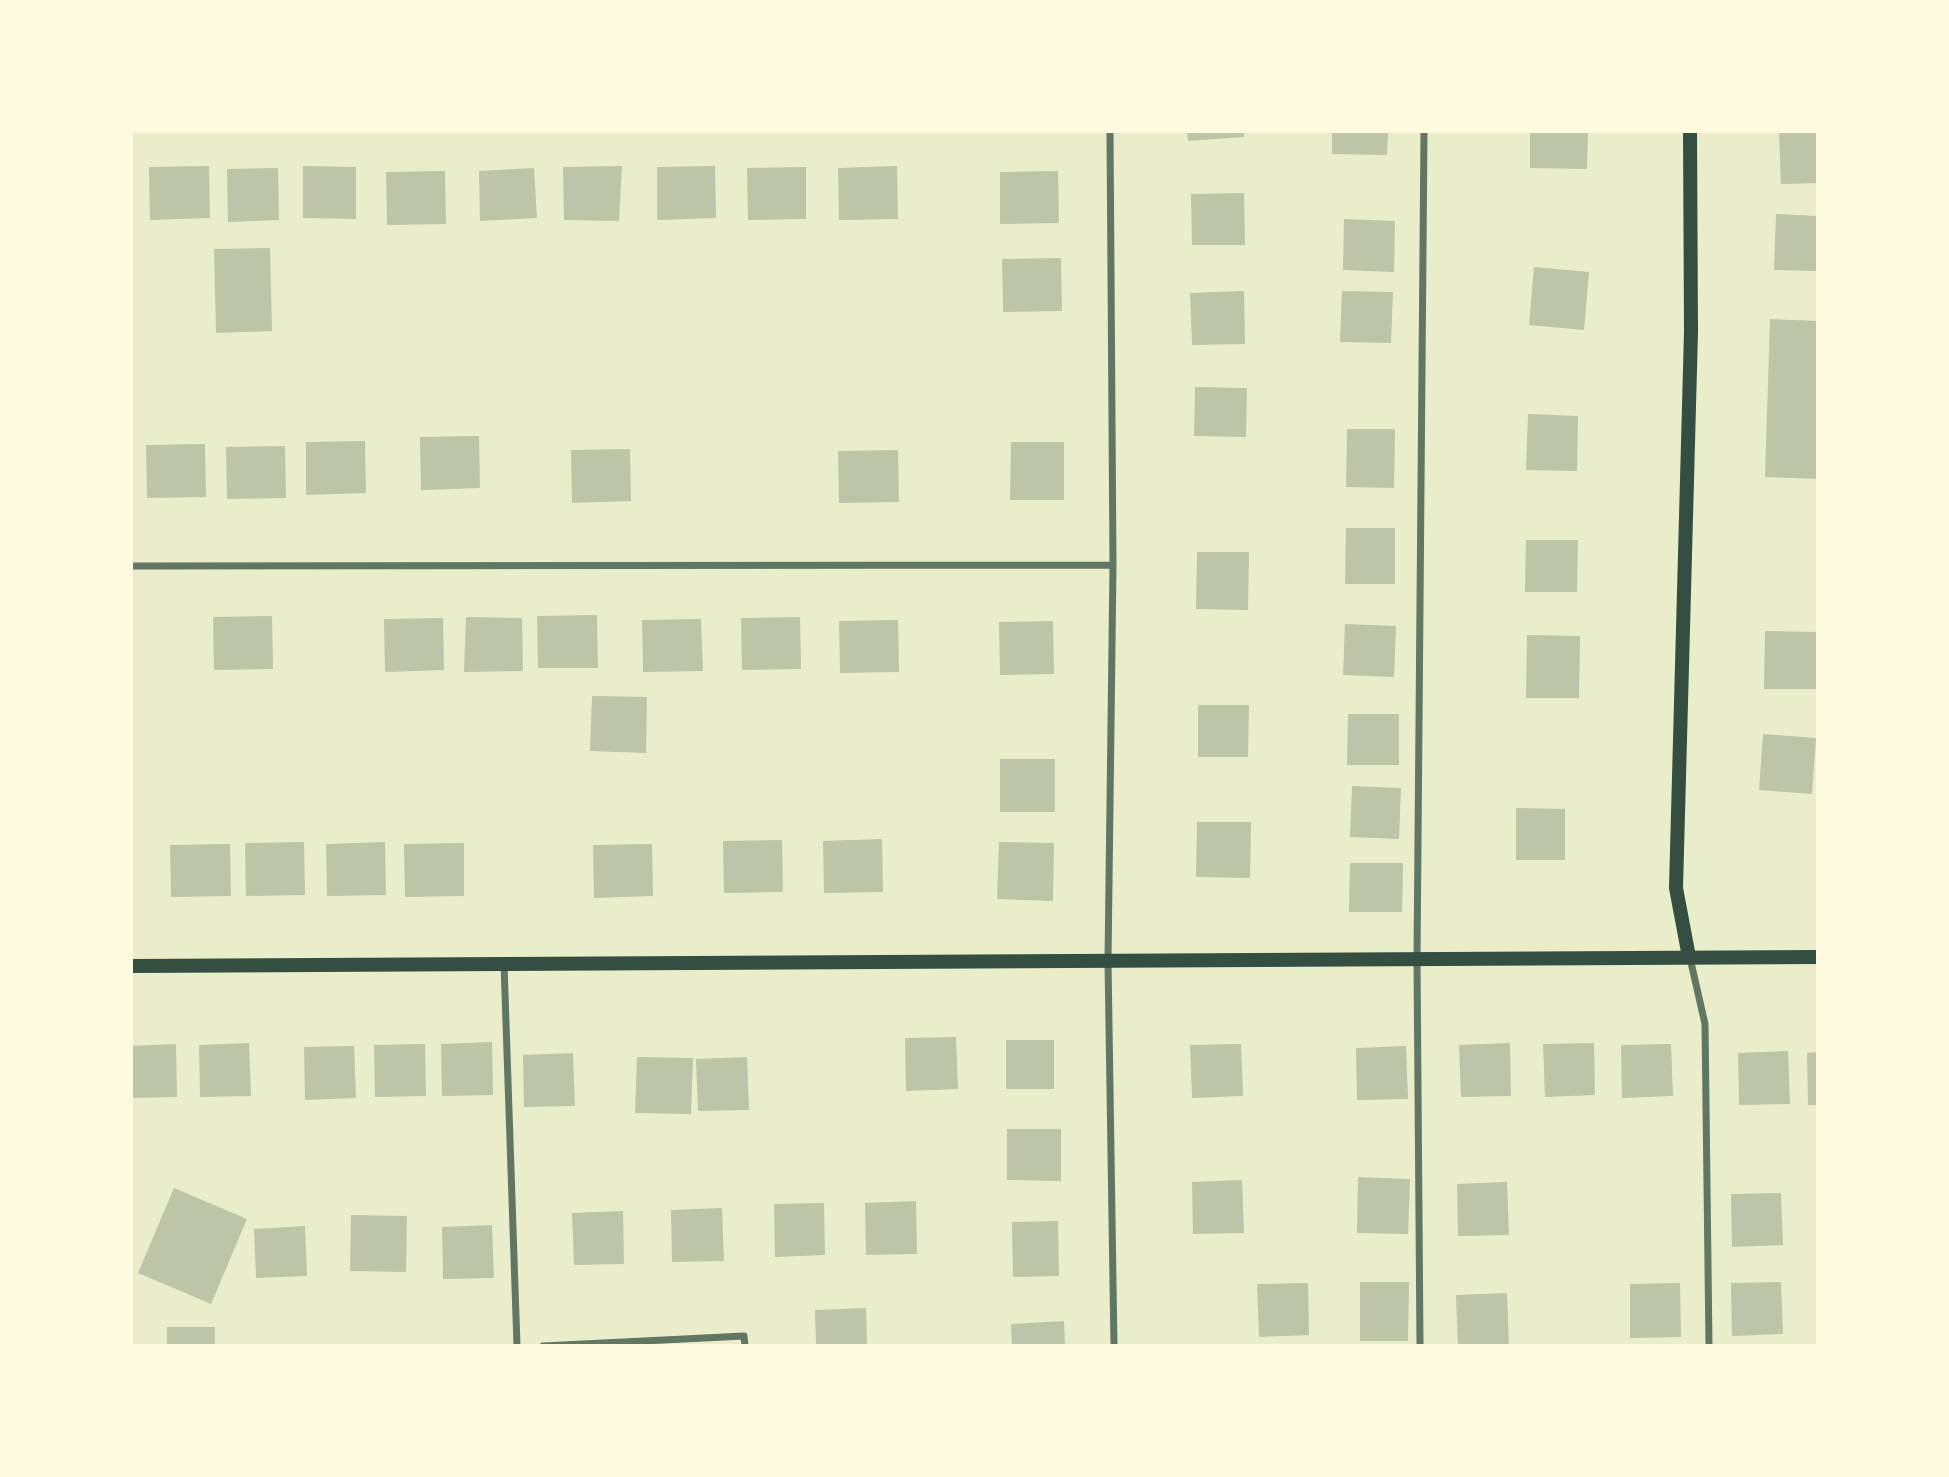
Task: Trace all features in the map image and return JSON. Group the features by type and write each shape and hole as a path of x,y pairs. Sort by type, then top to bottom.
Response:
{"main road":[{"path":"1689,131 1690,332 1676,888 1689,957"},
{"path":"131,966 1818,957"}],"street":[{"path":"1110,131 1113,565 1108,961 1114,1346"},
{"path":"1420,1346 1417,959 1424,131"},
{"path":"131,566 1113,565"},
{"path":"1689,957 1705,1024 1709,1346"},
{"path":"504,964 517,1346"},
{"path":"543,1346 744,1336 745,1346"}],"building":[{"path":"1187,131 1244,131 1244,137 1188,141"},
{"path":"1332,131 1388,131 1387,155 1332,154"},
{"path":"1530,131 1588,131 1587,169 1530,168"},
{"path":"1779,131 1818,131 1818,183 1781,184"},
{"path":"209,166 210,218 150,220 149,167"},
{"path":"303,166 356,167 356,219 303,218"},
{"path":"622,166 619,221 564,220 563,167"},
{"path":"715,166 716,218 657,220 657,167"},
{"path":"897,166 898,219 839,220 838,168"},
{"path":"806,167 806,219 748,220 747,168"},
{"path":"278,168 279,220 228,222 227,169"},
{"path":"534,168 537,218 480,221 479,171"},
{"path":"445,171 446,224 387,225 386,172"},
{"path":"1058,171 1059,223 1000,224 1000,172"},
{"path":"1244,193 1245,245 1192,245 1191,194"},
{"path":"1776,214 1818,216 1818,271 1774,270"},
{"path":"1344,219 1395,221 1394,272 1343,270"},
{"path":"270,248 272,331 216,333 214,249"},
{"path":"1061,258 1062,311 1003,312 1002,259"},
{"path":"1534,267 1589,272 1584,330 1529,325"},
{"path":"1244,291 1245,344 1192,345 1190,293"},
{"path":"1342,291 1393,292 1391,343 1340,342"},
{"path":"1770,319 1818,321 1818,479 1765,477"},
{"path":"1195,387 1247,388 1246,437 1194,436"},
{"path":"1528,414 1578,416 1577,471 1526,470"},
{"path":"1347,429 1395,429 1394,488 1346,487"},
{"path":"479,436 480,488 421,490 420,437"},
{"path":"365,441 366,493 306,495 306,442"},
{"path":"1011,442 1064,442 1064,500 1010,500"},
{"path":"205,444 206,497 147,498 146,445"},
{"path":"285,446 286,498 227,499 226,447"},
{"path":"630,449 631,501 572,503 571,450"},
{"path":"898,450 899,502 839,503 838,451"},
{"path":"1346,528 1395,528 1395,584 1345,584"},
{"path":"1526,540 1578,540 1577,592 1525,592"},
{"path":"1197,552 1249,552 1248,610 1196,609"},
{"path":"597,615 598,668 538,668 537,616"},
{"path":"272,616 273,669 214,670 213,617"},
{"path":"466,617 522,618 523,671 464,672"},
{"path":"800,617 801,669 742,670 741,618"},
{"path":"443,618 444,670 385,672 384,619"},
{"path":"701,619 703,671 643,672 642,620"},
{"path":"898,620 899,672 840,673 839,621"},
{"path":"1053,621 1054,674 1000,675 999,622"},
{"path":"1345,624 1396,626 1394,677 1343,675"},
{"path":"1765,631 1818,632 1818,689 1764,689"},
{"path":"1527,635 1580,636 1579,698 1526,698"},
{"path":"592,696 647,697 646,753 590,751"},
{"path":"1198,705 1249,705 1248,757 1198,757"},
{"path":"1348,714 1399,714 1399,765 1347,765"},
{"path":"1763,734 1816,738 1812,794 1759,790"},
{"path":"1000,759 1055,759 1055,812 1000,812"},
{"path":"1352,786 1401,788 1399,839 1350,837"},
{"path":"1516,808 1565,809 1565,860 1516,860"},
{"path":"1197,822 1251,822 1250,878 1196,877"},
{"path":"882,839 883,892 824,893 823,841"},
{"path":"782,840 783,892 724,893 723,841"},
{"path":"304,842 305,895 246,896 245,843"},
{"path":"385,842 386,895 327,896 326,844"},
{"path":"999,842 1054,843 1053,901 997,899"},
{"path":"464,843 464,896 405,897 404,844"},
{"path":"230,844 231,896 171,897 170,845"},
{"path":"652,844 653,896 594,898 593,845"},
{"path":"1350,863 1403,863 1402,912 1349,912"},
{"path":"956,1037 958,1089 906,1091 905,1038"},
{"path":"1006,1040 1054,1040 1054,1089 1006,1089"},
{"path":"492,1042 493,1095 442,1096 441,1044"},
{"path":"249,1043 251,1096 200,1097 199,1045"},
{"path":"1510,1043 1511,1096 1461,1097 1459,1045"},
{"path":"1594,1043 1595,1095 1545,1097 1543,1044"},
{"path":"176,1044 177,1097 131,1098 131,1046"},
{"path":"425,1044 426,1096 375,1097 374,1045"},
{"path":"1241,1044 1243,1096 1192,1098 1190,1045"},
{"path":"1671,1044 1673,1096 1622,1098 1621,1045"},
{"path":"354,1046 356,1098 305,1100 304,1047"},
{"path":"1406,1046 1408,1099 1357,1100 1356,1048"},
{"path":"1788,1051 1790,1104 1739,1105 1738,1053"},
{"path":"1818,1052 1818,1105 1808,1105 1807,1053"},
{"path":"573,1053 575,1106 524,1107 523,1055"},
{"path":"637,1057 693,1058 691,1114 635,1113"},
{"path":"747,1057 749,1110 698,1111 696,1059"},
{"path":"1007,1129 1061,1129 1061,1181 1007,1180"},
{"path":"1358,1177 1410,1179 1408,1234 1357,1233"},
{"path":"1242,1180 1244,1233 1193,1234 1192,1182"},
{"path":"1507,1182 1509,1235 1458,1236 1457,1184"},
{"path":"174,1188 247,1219 211,1304 138,1273"},
{"path":"1781,1193 1783,1245 1732,1247 1731,1194"},
{"path":"916,1201 917,1254 866,1255 865,1203"},
{"path":"824,1203 825,1255 775,1257 774,1204"},
{"path":"722,1208 724,1261 672,1262 671,1210"},
{"path":"623,1211 624,1264 574,1265 572,1213"},
{"path":"351,1215 407,1216 406,1272 350,1271"},
{"path":"1058,1221 1059,1276 1013,1277 1012,1222"},
{"path":"492,1225 494,1278 443,1279 442,1227"},
{"path":"305,1226 307,1276 256,1278 254,1229"},
{"path":"1360,1282 1409,1282 1408,1341 1360,1341"},
{"path":"1781,1282 1783,1334 1732,1336 1731,1283"},
{"path":"1308,1283 1309,1335 1259,1337 1257,1284"},
{"path":"1680,1283 1681,1337 1630,1338 1630,1284"},
{"path":"1507,1293 1509,1346 1458,1346 1456,1295"},
{"path":"866,1308 867,1346 816,1346 815,1310"},
{"path":"1064,1321 1065,1346 1012,1346 1011,1324"},
{"path":"167,1327 215,1327 215,1346 167,1346"}]}
